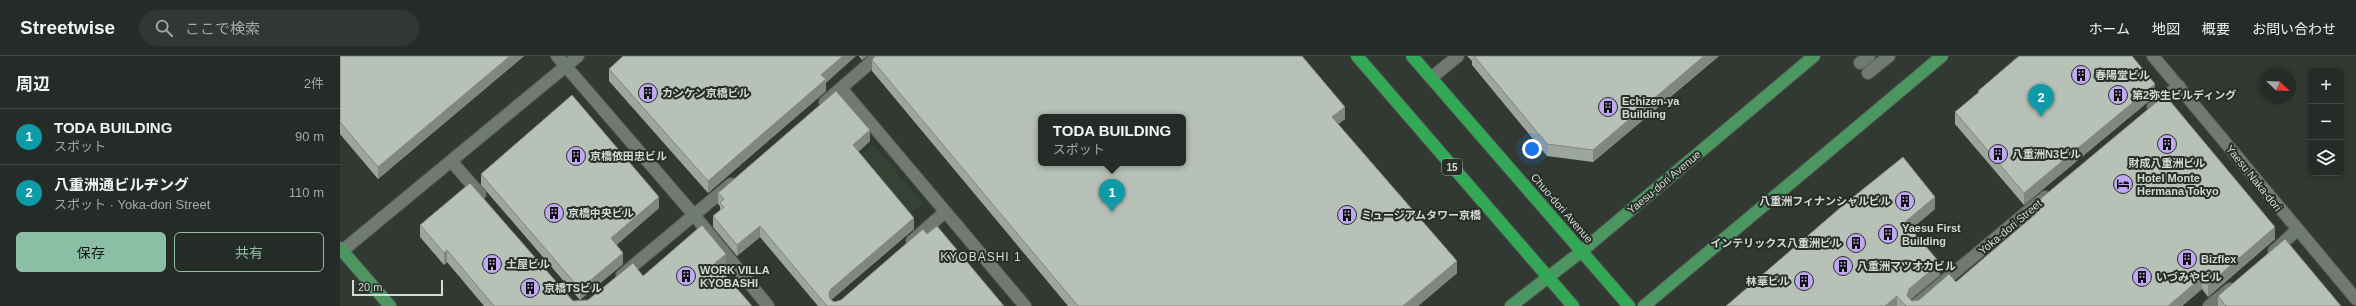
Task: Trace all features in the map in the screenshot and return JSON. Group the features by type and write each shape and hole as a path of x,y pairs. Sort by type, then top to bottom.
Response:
{"highway":[{"name":"15","path":"1357,56 1573,306"},
{"name":"Chuo-dori Avenue","path":"1412,56 1629,306"}],"main road":[{"name":"Yaesu-dori Avenue","path":"1511,306 1582,251 1814,56"},
{"path":"1644,306 1942,56"},
{"path":"341,249 390,306"}],"street":[{"path":"557,56 694,215 768,306"},
{"path":"341,249 452,162 578,56"},
{"path":"817,109 878,56"},
{"path":"1431,78 1458,56"},
{"path":"1866,64 1889,56"},
{"name":"Yaesu Naka-dori","path":"2153,56 2356,299"},
{"path":"2143,116 2179,86"},
{"path":"841,88 1025,306"},
{"path":"452,162 488,204"},
{"path":"615,281 741,175"},
{"name":"Yoka-dori Street","path":"1914,306 2052,191"},
{"path":"905,246 946,212"},
{"path":"2262,261 2297,230"},
{"path":"2209,306 2239,281"}],"shaded area":[{"path":"873,145 923,203 907,217 857,159"}],"building":[{"path":"340,56 510,56 378,167 340,122"},
{"path":"623,56 843,56 821,75 826,79 708,181 609,69"},
{"path":"875,56 1302,56 1345,107 1332,117 1457,261 1403,306 1078,306 872,60"},
{"path":"1474,56 1704,56 1593,150 1547,144"},
{"path":"2019,56 2132,56 2155,84 2024,193 1955,112"},
{"path":"836,91 870,130 853,145 914,218 831,289 829,293 830,299 834,302 841,300 923,229 927,234 937,226 1004,306 827,306 760,226 737,245 713,216 724,207 720,203 724,199 718,193"},
{"path":"572,95 659,197 611,238 623,253 580,289 481,174"},
{"path":"2165,95 2275,227 2208,285 2202,277 2168,306 1906,306 1897,296 1885,306 1726,306 1847,202 1903,157 1935,197 1905,222 1940,263 1909,289 1907,296 1912,301 1919,300 1949,274 1956,282 2039,211 2033,205"},
{"path":"470,183 573,301 588,300 633,263 643,276 702,225 726,254 715,263 752,306 494,306 447,250 444,253 420,225"},
{"path":"2285,239 2341,306 2226,306 2218,296"}],"place":[{"name":"春陽堂ビル","path":"2081,75"},
{"name":"カンケン京橋ビル","path":"648,93"},
{"name":"第2弥生ビルディング","path":"2118,95"},
{"name":"Echizen-ya Building","path":"1608,107"},
{"name":"八重洲通ビルヂング","path":"2041,117"},
{"name":"財成八重洲ビル","path":"2167,144"},
{"name":"八重洲N3ビル","path":"1998,154"},
{"name":"京橋依田忠ビル","path":"576,156"},
{"name":"Hotel Monte Hermana Tokyo","path":"2123,184"},
{"name":"八重洲フィナンシャルビル","path":"1905,201"},
{"name":"TODA BUILDING","path":"1112,212"},
{"name":"京橋中央ビル","path":"554,213"},
{"name":"ミュージアムタワー京橋","path":"1347,215"},
{"name":"Yaesu First Building","path":"1888,234"},
{"name":"インテリックス八重洲ビル","path":"1856,243"},
{"name":"Bizflex","path":"2187,259"},
{"name":"土屋ビル","path":"492,264"},
{"name":"八重洲マツオカビル","path":"1843,266"},
{"name":"WORK VILLA KYOBASHI","path":"686,276"},
{"name":"いづみやビル","path":"2142,277"},
{"name":"林華ビル","path":"1804,281"},
{"name":"京橋TSビル","path":"530,288"}],"district":[{"name":"KYOBASHI 1","path":"981,257"}]}
